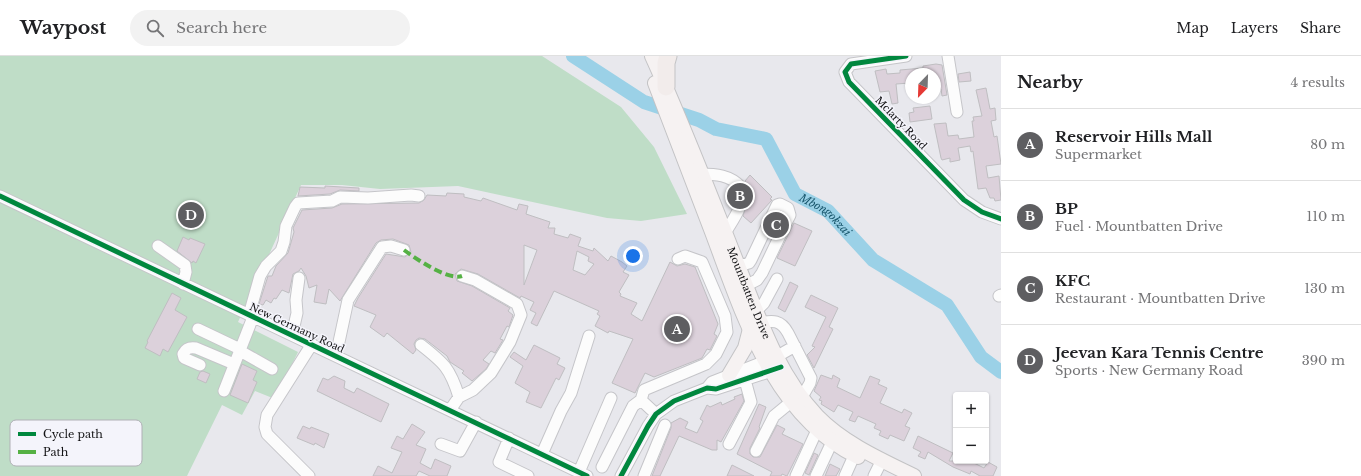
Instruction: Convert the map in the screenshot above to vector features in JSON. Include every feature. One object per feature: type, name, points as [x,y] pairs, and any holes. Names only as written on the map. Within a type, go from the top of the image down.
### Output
[{"type":"highway","points":[[663,87],[668,56]]},
{"type":"main road","name":"Mountbatten Drive","points":[[645,56],[663,87],[682,126],[738,266],[755,321],[773,365],[797,399],[816,430],[832,442],[856,451]]},
{"type":"main road","name":"Mountbatten Drive","points":[[652,56],[663,87],[666,111],[731,283],[755,321]]},
{"type":"main road","points":[[729,375],[745,348],[755,321]]},
{"type":"main road","name":"Mountbatten Drive","points":[[797,399],[856,451],[878,468],[896,476]]},
{"type":"main road","name":"Mountbatten Drive","points":[[878,468],[914,476]]},
{"type":"street","name":"Mclarty Road","points":[[906,56],[851,64],[845,72],[846,76],[849,82],[878,113],[964,200],[982,212],[1001,219]]},
{"type":"street","points":[[948,56],[957,112]]},
{"type":"street","points":[[700,174],[727,177],[741,187],[743,196],[742,204],[725,233]]},
{"type":"street","points":[[224,390],[240,350],[251,316],[260,276],[266,266],[280,251],[284,242],[286,226],[298,203],[332,200],[340,197],[368,198],[411,195],[419,196]]},
{"type":"street","name":"New Germany Road","points":[[0,196],[583,474]]},
{"type":"street","points":[[738,266],[750,262],[777,205],[780,204],[788,208],[790,215],[762,273],[757,280],[745,286]]},
{"type":"street","points":[[158,246],[185,265],[186,272],[183,284]]},
{"type":"street","points":[[336,356],[348,300],[382,247],[391,246],[404,250]]},
{"type":"street","points":[[656,414],[642,400],[642,393],[646,388],[709,362],[716,354],[727,332],[725,316],[702,262],[685,256],[678,259]]},
{"type":"street","points":[[450,410],[459,396],[473,390],[491,373],[510,342],[521,315],[517,304],[475,280],[462,276]]},
{"type":"street","points":[[292,335],[297,313],[296,300],[299,278]]},
{"type":"street","points":[[755,321],[777,279]]},
{"type":"street","points":[[755,321],[773,320],[781,323],[795,346],[811,378],[810,383],[797,399],[774,416],[756,451]]},
{"type":"street","points":[[198,329],[240,350],[272,369]]},
{"type":"street","points":[[542,454],[561,411],[571,393],[589,336]]},
{"type":"street","points":[[309,476],[267,434],[265,427],[267,415],[312,344]]},
{"type":"street","points":[[421,345],[441,360],[448,369],[459,396]]},
{"type":"street","points":[[621,476],[656,414],[674,401],[707,388],[716,389],[745,380],[773,365],[795,346]]},
{"type":"street","points":[[200,365],[184,358],[182,354],[185,350],[190,347],[196,348],[234,364]]},
{"type":"street","points":[[707,388],[712,382],[729,375],[773,365]]},
{"type":"street","points":[[729,444],[751,402],[745,380]]},
{"type":"street","points":[[583,474],[611,398]]},
{"type":"street","points":[[602,467],[633,406],[642,400]]},
{"type":"street","points":[[441,444],[460,451],[476,422]]},
{"type":"street","points":[[644,476],[665,425]]},
{"type":"street","points":[[796,476],[816,430]]},
{"type":"street","points":[[509,438],[499,462],[528,476]]},
{"type":"street","points":[[816,476],[832,442]]},
{"type":"street","points":[[845,476],[856,451]]},
{"type":"green space","points":[[0,56],[542,56],[621,107],[654,147],[687,214],[641,221],[607,218],[458,186],[380,189],[342,185],[301,185],[238,322],[298,352],[275,399],[255,391],[242,415],[222,405],[187,476],[0,476]]},
{"type":"building","points":[[936,64],[942,65],[947,95],[942,96],[941,68],[923,68],[923,66]]},
{"type":"building","points":[[886,69],[887,74],[900,73],[900,70],[905,70],[905,83],[896,84],[898,103],[892,104],[889,91],[880,92],[875,71]]},
{"type":"building","points":[[970,72],[971,81],[959,82],[958,74]]},
{"type":"building","points":[[986,88],[990,109],[995,108],[996,120],[991,121],[994,137],[997,136],[1001,164],[986,166],[988,178],[999,176],[1001,200],[995,201],[994,198],[990,198],[986,188],[978,189],[973,151],[971,152],[970,146],[958,148],[960,160],[950,162],[950,158],[942,160],[934,124],[946,123],[948,136],[958,135],[959,139],[974,137],[973,117],[982,116],[976,90]]},
{"type":"building","points":[[930,106],[932,119],[910,122],[909,113],[914,112],[913,108]]},
{"type":"building","points":[[750,175],[772,197],[770,199],[772,200],[751,223],[743,216],[749,194],[748,186],[745,181]]},
{"type":"building","points":[[325,186],[359,188],[359,191],[340,190],[330,194],[298,196],[300,187],[325,188]]},
{"type":"building","points":[[447,193],[464,194],[464,197],[481,201],[483,198],[517,210],[519,204],[528,206],[526,214],[550,222],[548,228],[555,228],[554,234],[568,238],[570,234],[581,238],[578,246],[593,251],[594,248],[608,261],[611,256],[622,262],[627,266],[623,272],[629,275],[619,292],[621,294],[620,296],[637,303],[631,314],[642,321],[670,262],[677,266],[685,264],[695,267],[718,324],[714,334],[717,336],[710,350],[707,349],[702,358],[654,377],[645,373],[635,393],[612,383],[633,339],[609,331],[608,333],[595,326],[600,316],[597,314],[599,311],[554,291],[537,326],[531,323],[536,313],[530,310],[534,302],[521,296],[520,298],[478,274],[461,269],[455,274],[457,281],[472,286],[510,308],[508,311],[513,315],[509,327],[507,326],[500,339],[503,340],[495,353],[491,351],[483,360],[489,364],[486,369],[472,381],[462,373],[464,371],[450,362],[447,356],[425,339],[419,338],[416,340],[414,344],[416,350],[413,354],[387,333],[384,337],[370,327],[376,315],[354,306],[386,254],[405,257],[411,252],[409,245],[393,239],[381,240],[376,243],[340,301],[329,289],[326,304],[314,302],[317,285],[309,288],[306,276],[301,268],[293,274],[289,293],[282,290],[276,299],[274,298],[271,303],[266,300],[263,305],[259,304],[268,276],[272,276],[276,266],[288,253],[294,232],[293,228],[302,210],[332,208],[342,204],[419,203],[424,200],[427,195],[446,196]],"holes":[[[524,245],[537,250],[524,285]],[[577,251],[589,257],[588,261],[594,264],[585,275],[573,270]]]},
{"type":"building","points":[[794,223],[812,231],[795,266],[777,258]]},
{"type":"building","points":[[183,237],[205,244],[196,263],[193,261],[192,263],[177,251]]},
{"type":"building","points":[[790,282],[798,286],[785,312],[778,308]]},
{"type":"building","points":[[172,293],[181,298],[175,310],[187,317],[168,352],[163,349],[160,356],[145,348],[148,342],[147,341]]},
{"type":"building","points":[[811,295],[838,308],[829,327],[833,329],[814,368],[807,355],[815,347],[812,346],[826,317],[805,307]]},
{"type":"building","points":[[534,345],[560,358],[557,364],[565,368],[559,380],[556,378],[541,408],[526,402],[530,392],[515,383],[523,366],[510,357],[514,352],[526,360]]},
{"type":"building","points":[[242,364],[257,371],[253,380],[257,382],[248,403],[230,395]]},
{"type":"building","points":[[203,371],[210,374],[206,383],[197,379],[200,372]]},
{"type":"building","points":[[821,375],[832,379],[833,375],[840,379],[837,387],[860,398],[870,376],[880,380],[878,384],[887,388],[880,403],[902,413],[904,409],[912,413],[905,426],[910,428],[904,441],[890,435],[888,439],[879,435],[881,431],[874,428],[876,424],[858,416],[855,422],[849,420],[853,412],[838,405],[834,412],[821,404],[822,401],[819,400],[821,397],[814,391]]},
{"type":"building","points":[[334,376],[345,381],[344,388],[354,393],[357,388],[389,404],[381,422],[317,391],[323,378],[328,380]]},
{"type":"building","points":[[742,394],[744,401],[721,442],[717,440],[717,450],[712,450],[679,436],[660,476],[652,476],[671,428],[671,423],[680,418],[688,422],[685,428],[697,433],[703,421],[700,419],[707,405],[710,407],[721,402],[722,405],[735,399],[734,397]]},
{"type":"building","points":[[759,404],[766,407],[759,427],[760,428],[750,448],[750,454],[753,457],[760,457],[777,425],[785,429],[782,434],[803,444],[787,476],[782,474],[781,476],[770,476],[772,472],[737,454]]},
{"type":"building","points":[[412,424],[425,432],[416,445],[426,449],[420,463],[431,469],[435,459],[451,466],[447,476],[430,476],[419,471],[416,476],[373,476],[378,466],[392,473],[402,452],[391,448],[397,436],[403,439]]},
{"type":"building","points":[[303,426],[310,429],[311,427],[329,434],[324,448],[315,443],[314,445],[297,438]]},
{"type":"building","points":[[918,436],[953,453],[949,461],[953,461],[953,464],[976,464],[984,468],[989,463],[997,467],[993,476],[980,476],[971,471],[970,474],[953,467],[928,452],[925,459],[918,456],[921,452],[913,448]]},
{"type":"building","points":[[814,453],[818,455],[809,475],[805,473]]},
{"type":"building","points":[[830,464],[840,469],[836,476],[825,476]]},
{"type":"building","points":[[732,465],[754,476],[727,476]]},
{"type":"waterway","name":"Mbongokzai","points":[[573,56],[644,102],[699,120],[716,129],[766,139],[795,194],[828,211],[873,260],[947,305],[981,357],[1001,372]]},
{"type":"marked path","points":[[404,250],[440,272],[456,277],[462,276]]},
{"type":"cycle path","points":[[906,56],[851,64],[845,72],[849,82],[964,200],[982,212],[1001,219]]},
{"type":"cycle path","points":[[0,196],[587,476]]},
{"type":"cycle path","points":[[621,476],[656,414],[674,401],[707,388],[716,389],[781,367]]},
{"type":"place","name":"BP","points":[[740,196]]},
{"type":"place","name":"Jeevan Kara Tennis Centre","points":[[191,215]]},
{"type":"place","name":"KFC","points":[[776,225]]},
{"type":"place","name":"Reservoir Hills Mall","points":[[677,329]]}]
